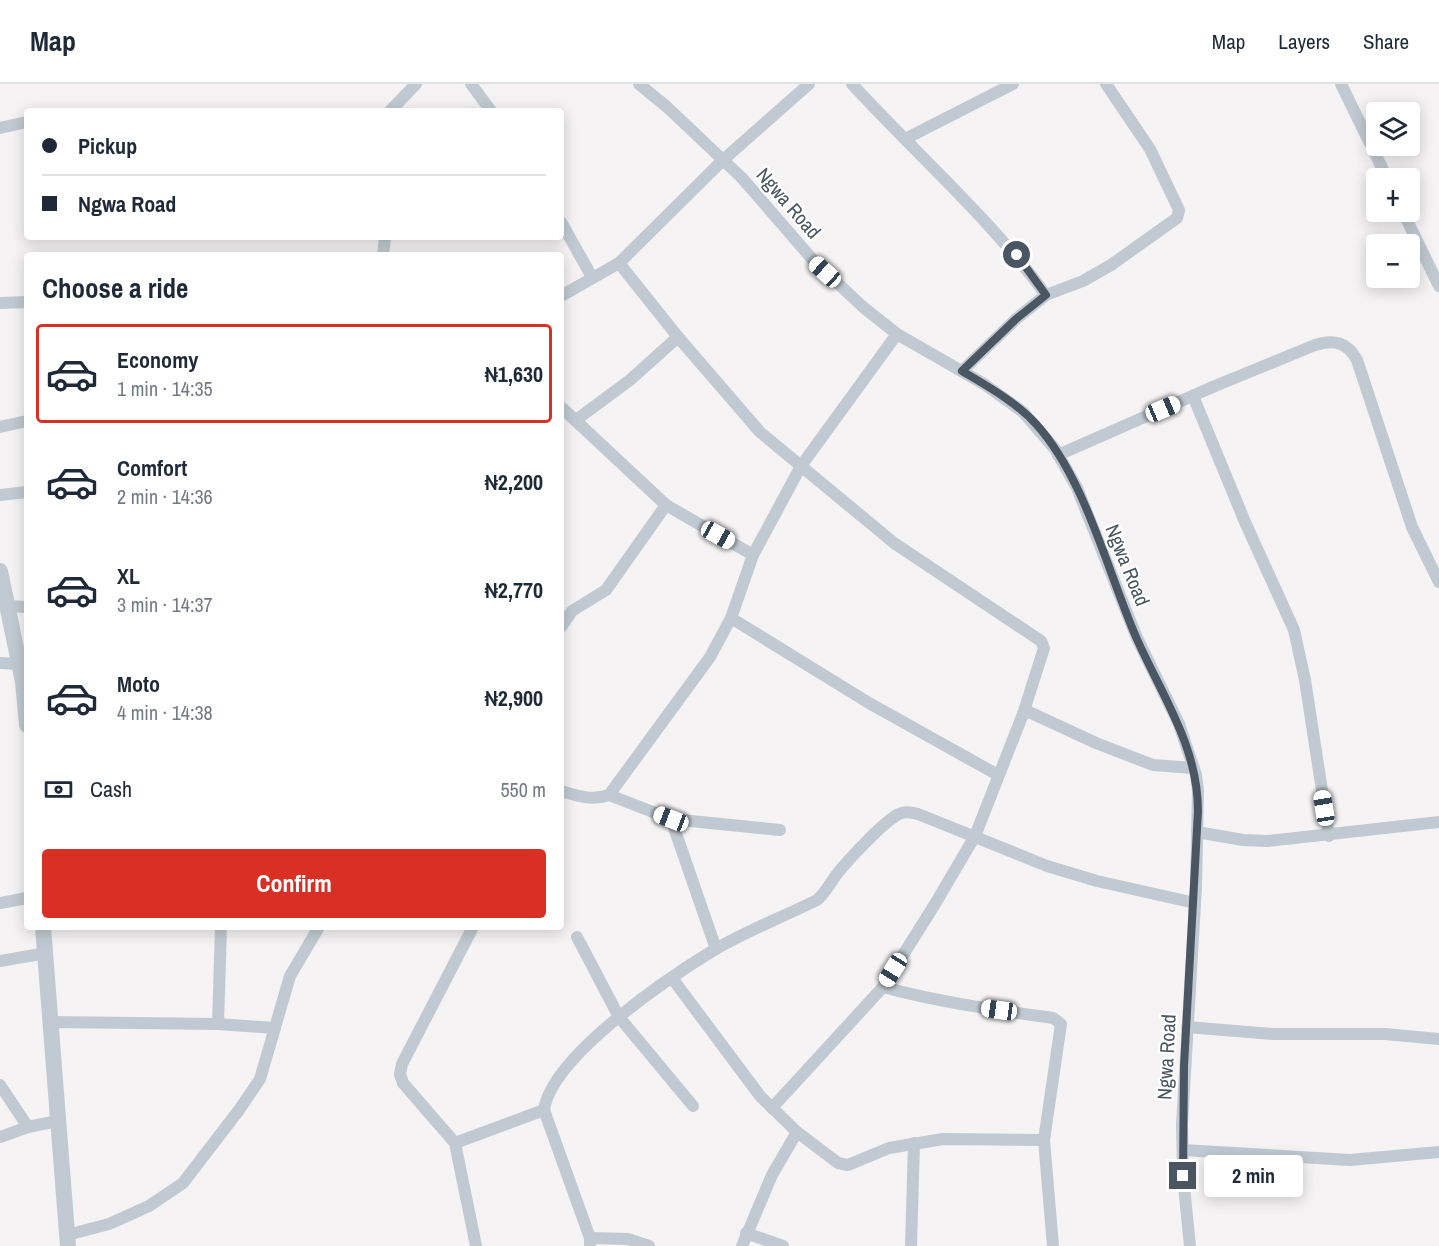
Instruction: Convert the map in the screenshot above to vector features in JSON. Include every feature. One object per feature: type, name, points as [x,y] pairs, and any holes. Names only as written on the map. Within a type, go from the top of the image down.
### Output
[{"type":"street","points":[[393,108],[416,84]]},
{"type":"street","points":[[471,84],[489,108]]},
{"type":"street","name":"Ngwa Road","points":[[639,84],[667,107],[742,178],[813,260],[863,307],[897,334],[962,371],[1023,412],[1036,424],[1058,455],[1077,488],[1137,638],[1179,724],[1198,791],[1195,903],[1186,1028],[1183,1150],[1190,1246]]},
{"type":"street","points":[[564,294],[620,263],[723,160],[809,84]]},
{"type":"street","points":[[852,84],[980,214],[1017,255],[1046,295]]},
{"type":"street","points":[[905,139],[1013,84]]},
{"type":"street","points":[[962,371],[1016,319],[1046,295],[1083,281],[1111,265],[1170,225],[1179,214],[1170,188],[1150,149],[1106,84]]},
{"type":"street","points":[[1341,84],[1382,168]]},
{"type":"street","points":[[0,128],[24,123]]},
{"type":"street","points":[[1408,222],[1439,286]]},
{"type":"street","points":[[564,227],[592,278]]},
{"type":"street","points":[[620,263],[678,337],[760,432],[894,543],[1041,641],[1044,648],[1023,714],[975,836],[883,987],[772,1108]]},
{"type":"street","points":[[0,303],[24,302]]},
{"type":"street","points":[[564,792],[585,798],[609,795],[710,657],[731,618],[753,555],[801,466],[897,334]]},
{"type":"street","points":[[576,420],[630,380],[678,337]]},
{"type":"street","points":[[1058,455],[1315,345],[1332,342],[1348,348],[1357,360],[1412,527],[1439,582]]},
{"type":"street","points":[[1193,396],[1245,522],[1294,630],[1305,680],[1329,836]]},
{"type":"street","points":[[564,410],[666,506],[753,555]]},
{"type":"street","points":[[0,427],[24,422]]},
{"type":"street","points":[[0,495],[24,492]]},
{"type":"street","points":[[564,623],[572,611],[606,590],[666,506]]},
{"type":"street","points":[[0,571],[18,664],[24,679]]},
{"type":"street","points":[[7,606],[24,607]]},
{"type":"street","points":[[731,618],[869,703],[998,775]]},
{"type":"street","points":[[0,663],[18,664]]},
{"type":"street","points":[[1023,714],[1029,712],[1096,743],[1153,765],[1193,768]]},
{"type":"street","points":[[609,795],[671,819],[780,830]]},
{"type":"street","points":[[649,1246],[628,1239],[590,1242],[544,1110],[545,1099],[562,1071],[620,1017],[716,949],[817,900],[856,853],[897,815],[911,812],[918,814],[1047,866],[1097,881],[1195,903]]},
{"type":"street","points":[[671,819],[716,949]]},
{"type":"street","points":[[1197,832],[1243,840],[1267,841],[1329,836],[1439,822]]},
{"type":"street","points":[[0,903],[24,899]]},
{"type":"street","points":[[43,930],[67,1240],[149,1206],[183,1183],[260,1079],[290,976],[317,930]]},
{"type":"street","points":[[218,1024],[221,930]]},
{"type":"street","points":[[471,930],[402,1064],[400,1074],[403,1083],[455,1143],[476,1246]]},
{"type":"street","points":[[577,937],[620,1017],[693,1106]]},
{"type":"street","points":[[0,961],[46,953]]},
{"type":"street","points":[[672,978],[760,1096],[797,1132],[837,1163],[848,1165],[889,1148],[943,1139],[1044,1140]]},
{"type":"street","points":[[883,987],[980,1008],[1053,1018],[1060,1024],[1044,1140],[1053,1246]]},
{"type":"street","points":[[51,1022],[218,1024],[275,1028]]},
{"type":"street","points":[[1186,1028],[1292,1035],[1384,1034],[1439,1039]]},
{"type":"street","points":[[0,1085],[28,1127]]},
{"type":"street","points":[[455,1143],[544,1110]]},
{"type":"street","points":[[0,1137],[28,1127],[57,1121]]},
{"type":"street","points":[[742,1246],[772,1175],[797,1132]]},
{"type":"street","points":[[910,1246],[914,1143]]},
{"type":"street","points":[[1183,1150],[1350,1160],[1439,1152]]},
{"type":"street","points":[[746,1233],[783,1246]]},
{"type":"route","points":[[1017,255],[1046,295],[1016,319],[962,371],[1011,402],[1036,424],[1067,469],[1077,488],[1137,638],[1179,724],[1196,775],[1198,791],[1196,887],[1184,1066],[1183,1176]]}]
